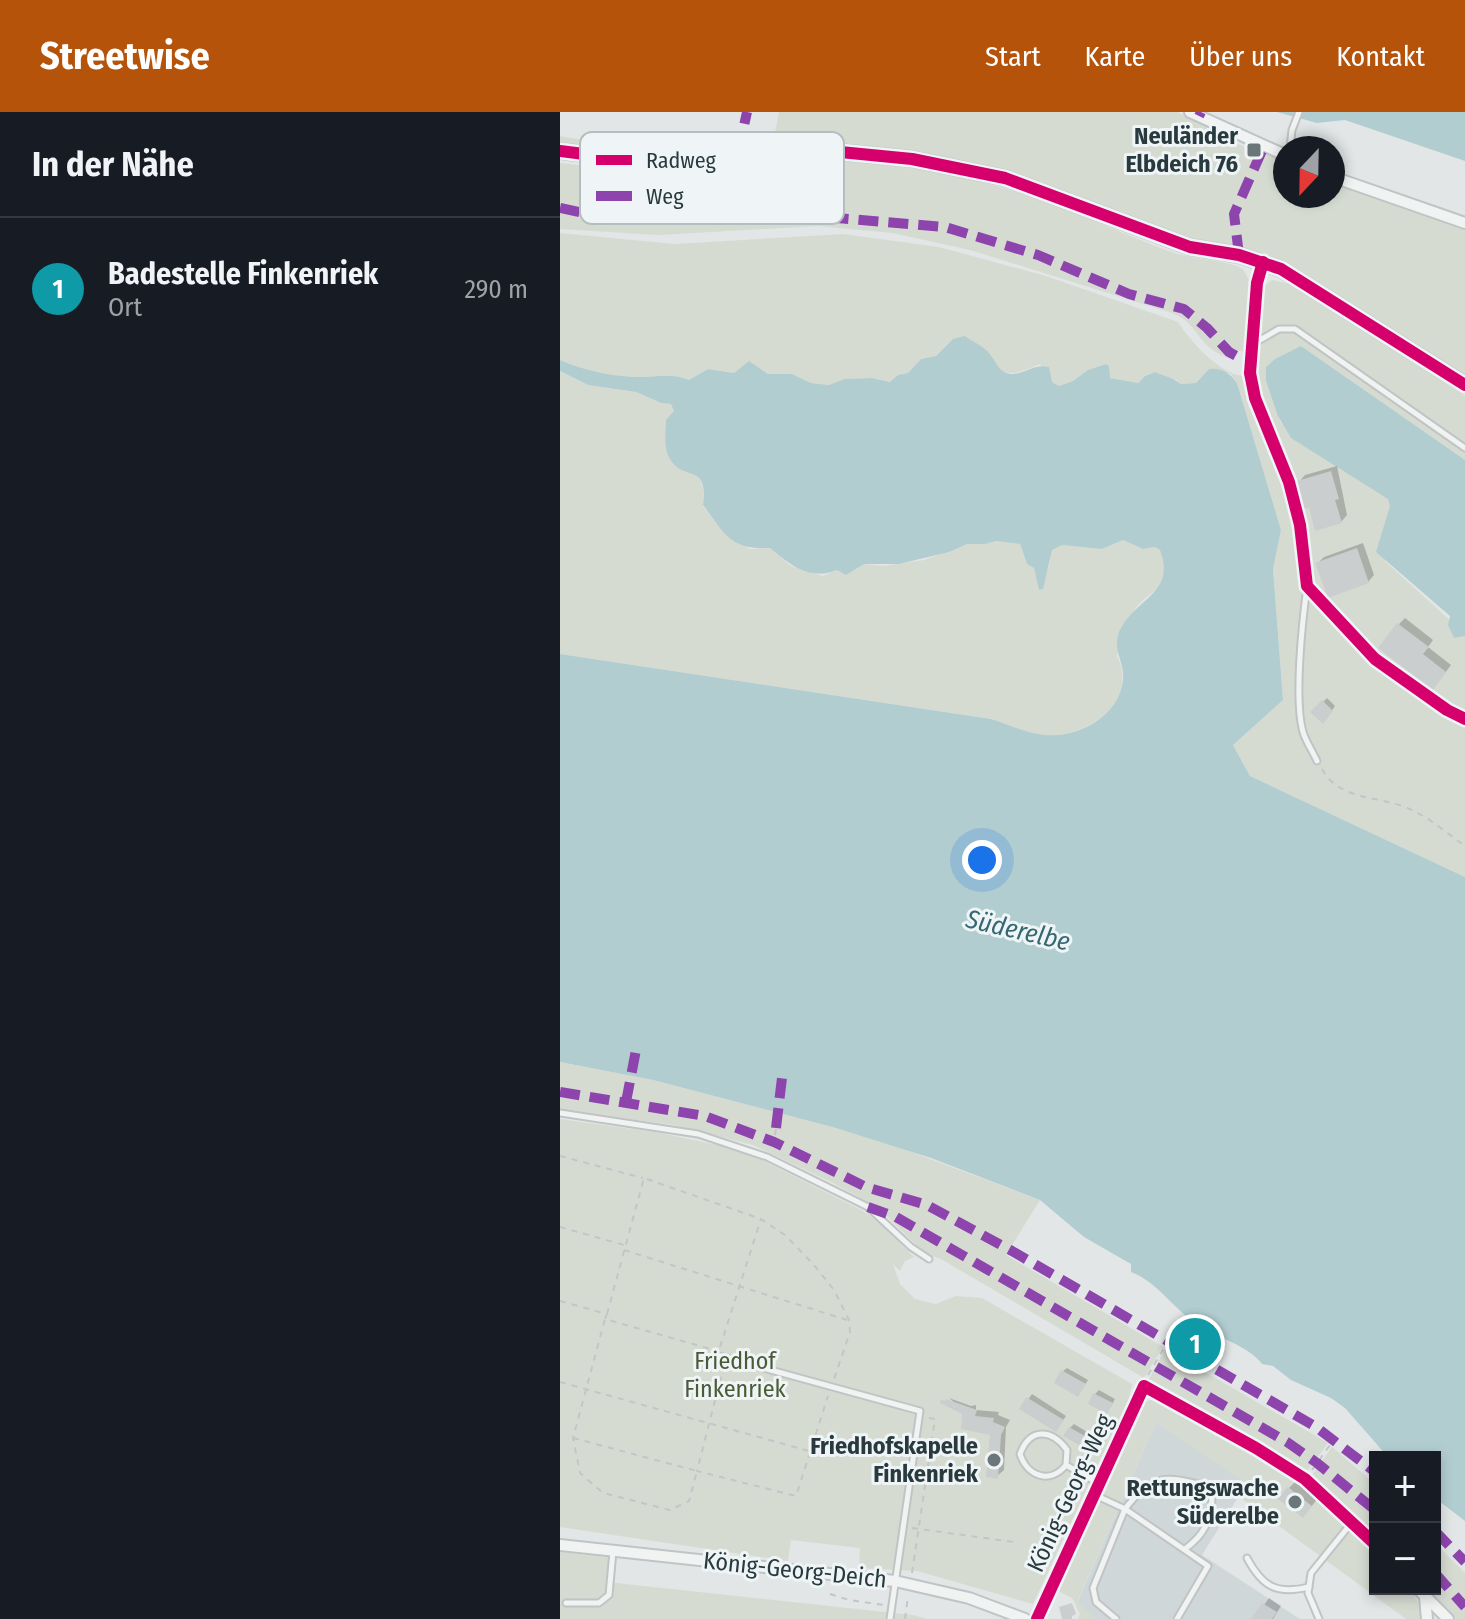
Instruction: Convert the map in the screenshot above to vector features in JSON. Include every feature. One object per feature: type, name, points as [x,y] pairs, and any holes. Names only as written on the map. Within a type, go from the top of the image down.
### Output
[{"type":"street","points":[[1190,112],[1273,150]]},
{"type":"street","points":[[560,151],[580,154]]},
{"type":"street","points":[[844,152],[912,159],[1005,178],[1190,247],[1263,262],[1310,285],[1465,385]]},
{"type":"street","points":[[1345,181],[1465,223]]},
{"type":"street","points":[[1263,262],[1257,283],[1250,373],[1255,398],[1289,482],[1300,525],[1307,586],[1375,659],[1447,710],[1465,719]]},
{"type":"street","points":[[1145,1383],[1305,1479],[1369,1538]]},
{"type":"street","name":"König-Georg-Weg","points":[[1037,1619],[1145,1383]]},
{"type":"street","name":"König-Georg-Deich","points":[[560,1545],[895,1581],[969,1598],[1025,1619]]},
{"type":"street","points":[[1422,1595],[1427,1619]]},
{"type":"street","points":[[1424,1595],[1448,1619]]},
{"type":"lane","points":[[1292,136],[1299,112]]},
{"type":"lane","points":[[1252,345],[1279,329],[1295,329],[1465,448]]},
{"type":"lane","points":[[1307,586],[1302,621],[1300,701],[1303,733],[1317,761]]},
{"type":"lane","points":[[560,1113],[698,1134],[767,1157],[868,1207],[911,1247],[929,1259]]},
{"type":"lane","points":[[720,1356],[920,1411],[890,1619]]},
{"type":"lane","points":[[1039,1433],[1056,1439],[1067,1450],[1066,1465],[1055,1475],[1041,1476],[1029,1471],[1020,1454],[1028,1438],[1039,1433]]},
{"type":"lane","points":[[1066,1465],[1099,1483]]},
{"type":"lane","points":[[1116,1619],[1096,1602],[1093,1588],[1125,1509],[1146,1484],[1174,1480],[1205,1486],[1212,1496],[1209,1522],[1184,1549]]},
{"type":"lane","points":[[1094,1494],[1125,1509],[1208,1566],[1177,1619]]},
{"type":"lane","points":[[1319,1619],[1308,1593],[1311,1573],[1353,1521]]},
{"type":"lane","points":[[566,1603],[599,1603],[609,1595],[613,1550]]},
{"type":"lane","points":[[1247,1558],[1258,1579],[1274,1588],[1292,1591],[1309,1587]]},
{"type":"path","points":[[1317,761],[1329,781],[1354,795],[1411,809],[1465,846]]},
{"type":"path","points":[[775,1135],[776,1128]]},
{"type":"path","points":[[560,1156],[644,1178],[761,1219],[785,1235],[834,1290],[849,1320],[850,1332],[796,1496],[573,1438]]},
{"type":"path","points":[[644,1178],[573,1438],[580,1473],[603,1493],[670,1510],[689,1501],[724,1365],[720,1356]]},
{"type":"path","points":[[605,1319],[719,1351],[761,1219]]},
{"type":"path","points":[[560,1227],[626,1245]]},
{"type":"path","points":[[624,1250],[849,1320]]},
{"type":"path","points":[[560,1301],[607,1314]]},
{"type":"path","points":[[1145,1383],[1164,1348]]},
{"type":"path","points":[[560,1382],[809,1451]]},
{"type":"path","points":[[911,1578],[935,1419],[919,1417]]},
{"type":"path","points":[[1308,1476],[1330,1445]]},
{"type":"path","points":[[903,1527],[1014,1542]]},
{"type":"path","points":[[905,1619],[909,1588]]},
{"type":"path","points":[[830,1594],[892,1606]]},
{"type":"shaded area","points":[[1156,1422],[1247,1483],[1202,1555],[1300,1619],[1096,1619],[1077,1603]]},
{"type":"green space","points":[[779,112],[1177,112],[1228,134],[1226,138],[1263,156],[1265,152],[1273,156],[1273,208],[1345,208],[1345,187],[1465,230],[1465,377],[1298,270],[1262,254],[1185,239],[1019,175],[902,151],[844,147],[844,132],[775,132]]},
{"type":"green space","points":[[560,136],[580,139],[580,148],[560,147]]},
{"type":"green space","points":[[844,161],[916,169],[979,181],[1021,193],[1175,253],[1243,269],[1252,285],[1245,351],[1229,350],[1226,357],[1216,352],[1188,323],[1172,313],[970,250],[892,233],[818,226],[658,235],[560,229],[560,163],[580,165],[580,224],[844,224]]},
{"type":"green space","points":[[560,233],[674,244],[843,234],[939,247],[1046,276],[1178,322],[1197,347],[1215,363],[1242,376],[1249,386],[1272,456],[1283,458],[1256,387],[1256,349],[1277,332],[1294,331],[1465,449],[1465,460],[1301,346],[1289,353],[1266,381],[1281,423],[1393,492],[1385,561],[1465,634],[1465,877],[1250,776],[1233,745],[1283,700],[1273,569],[1281,530],[1237,383],[1231,374],[1209,369],[1196,383],[1181,384],[1176,379],[1153,374],[1146,375],[1138,383],[1110,378],[1106,364],[1059,386],[1052,382],[1040,364],[1019,372],[1004,372],[998,370],[991,356],[981,347],[953,339],[936,356],[921,359],[908,373],[898,375],[891,382],[872,378],[844,379],[829,385],[811,383],[792,374],[768,374],[749,362],[734,373],[708,369],[689,380],[675,376],[633,377],[595,372],[560,360]]},
{"type":"green space","points":[[1272,280],[1293,285],[1465,396],[1465,443],[1300,328],[1282,325],[1258,336],[1263,287]]},
{"type":"green space","points":[[560,371],[588,385],[636,392],[675,407],[684,471],[699,478],[704,494],[703,506],[717,524],[750,549],[770,548],[791,566],[823,576],[837,570],[853,570],[864,564],[883,566],[924,560],[967,544],[996,541],[1020,544],[1027,564],[1034,568],[1039,589],[1049,567],[1051,550],[1062,545],[1102,549],[1123,540],[1143,549],[1156,547],[1161,550],[1165,574],[1158,588],[1138,605],[1127,624],[1117,656],[1122,672],[1121,688],[1115,702],[1092,724],[1061,735],[1045,735],[991,719],[560,654]]},
{"type":"green space","points":[[560,1062],[653,1080],[836,1128],[890,1144],[1040,1200],[1006,1255],[1163,1347],[1144,1378],[941,1259],[924,1253],[887,1216],[869,1203],[753,1145],[674,1125],[560,1110]]},
{"type":"green space","name":"Friedhof Finkenriek","points":[[560,1119],[661,1133],[756,1157],[877,1220],[914,1257],[905,1261],[900,1271],[893,1264],[900,1284],[915,1299],[936,1304],[956,1296],[982,1298],[1132,1384],[1129,1398],[1033,1604],[917,1571],[859,1568],[860,1548],[791,1540],[788,1561],[560,1527]]},
{"type":"green space","points":[[1165,1349],[1328,1443],[1305,1474],[1268,1449],[1148,1381]]},
{"type":"green space","points":[[1155,1398],[1252,1451],[1283,1472],[1369,1550],[1369,1592],[1238,1496],[1246,1483],[1156,1422],[1077,1602],[1096,1619],[1078,1619],[1080,1614],[1072,1598],[1057,1590],[1143,1403]]},
{"type":"green space","points":[[1332,1447],[1369,1479],[1369,1531],[1310,1478]]},
{"type":"green space","points":[[1441,1549],[1465,1573],[1465,1619],[1456,1619],[1433,1595],[1441,1595]]},
{"type":"green space","points":[[560,1552],[608,1557],[607,1582],[927,1619],[560,1619]]},
{"type":"green space","points":[[1373,1595],[1413,1595],[1418,1602],[1420,1619],[1406,1619]]},
{"type":"water","points":[[1277,112],[1465,112],[1465,161],[1345,120],[1317,123]]},
{"type":"water","name":"Süderelbe","points":[[965,336],[984,348],[999,368],[1007,373],[1049,367],[1052,382],[1059,386],[1106,364],[1110,378],[1138,383],[1155,372],[1181,384],[1196,383],[1209,369],[1222,370],[1234,379],[1281,530],[1273,569],[1283,700],[1233,745],[1250,776],[1465,877],[1465,1521],[1441,1503],[1441,1451],[1383,1451],[1345,1408],[1331,1398],[1291,1380],[1273,1366],[1262,1364],[1248,1352],[1194,1322],[1149,1282],[1131,1272],[1131,1264],[1084,1237],[1040,1200],[931,1158],[836,1128],[653,1080],[560,1062],[560,654],[991,719],[1032,733],[1058,735],[1071,733],[1095,722],[1114,704],[1123,680],[1117,645],[1119,632],[1134,611],[1152,595],[1163,577],[1164,565],[1160,550],[1155,547],[1143,549],[1123,540],[1102,549],[1062,545],[1052,550],[1043,589],[1039,590],[1034,568],[1027,564],[1020,544],[996,541],[967,544],[949,552],[899,564],[864,564],[846,575],[837,570],[818,574],[801,570],[770,548],[737,543],[723,532],[703,505],[704,492],[699,478],[675,466],[668,455],[666,420],[674,411],[671,404],[636,392],[588,385],[560,371],[560,360],[595,372],[633,377],[668,376],[689,380],[708,369],[734,373],[749,361],[768,374],[792,374],[811,383],[829,385],[844,379],[872,378],[890,382],[898,375],[908,373],[921,359],[936,356],[953,339]]},
{"type":"water","points":[[1301,346],[1465,460],[1465,636],[1454,638],[1448,625],[1450,616],[1376,552],[1390,506],[1388,499],[1291,438],[1278,416],[1266,381],[1266,367]]},
{"type":"building","points":[[1331,471],[1342,523],[1315,531],[1309,508],[1304,509],[1297,481]]},
{"type":"building","points":[[1357,548],[1369,583],[1328,598],[1315,563]]},
{"type":"building","points":[[1397,623],[1429,647],[1423,654],[1446,672],[1433,690],[1378,648]]},
{"type":"building","points":[[1322,700],[1333,711],[1323,724],[1310,712]]},
{"type":"building","points":[[1061,1370],[1086,1384],[1078,1397],[1054,1383]]},
{"type":"building","points":[[1093,1393],[1113,1403],[1107,1414],[1088,1404]]},
{"type":"building","points":[[1026,1397],[1064,1420],[1056,1432],[1019,1409]]},
{"type":"building","name":"Friedhofskapelle Finkenriek","points":[[941,1399],[977,1410],[975,1416],[994,1418],[993,1422],[1005,1427],[1001,1435],[998,1479],[986,1477],[990,1435],[961,1429],[962,1414],[940,1403]]},
{"type":"building","points":[[1069,1427],[1090,1439],[1086,1449],[1063,1436]]},
{"type":"building","name":"Rettungswache Süderelbe","points":[[1287,1487],[1312,1506],[1303,1518],[1278,1499]]},
{"type":"building","points":[[1072,1603],[1076,1614],[1072,1619],[1062,1619],[1059,1607]]},
{"type":"building","points":[[1262,1603],[1277,1612],[1272,1619],[1251,1619]]},
{"type":"marked path","points":[[743,132],[747,112]]},
{"type":"marked path","points":[[1199,116],[1201,112]]},
{"type":"marked path","points":[[1239,255],[1234,214],[1264,146]]},
{"type":"marked path","points":[[560,208],[580,212]]},
{"type":"marked path","points":[[844,219],[945,227],[1038,255],[1129,294],[1184,309],[1229,352],[1251,364]]},
{"type":"marked path","points":[[626,1102],[636,1050]]},
{"type":"marked path","points":[[776,1128],[782,1078]]},
{"type":"marked path","points":[[560,1092],[705,1116],[774,1142],[866,1187],[927,1205],[1316,1427],[1369,1467]]},
{"type":"marked path","points":[[868,1207],[896,1217],[1287,1442],[1369,1505]]},
{"type":"marked path","points":[[1441,1537],[1465,1562]]},
{"type":"marked path","points":[[1441,1580],[1465,1607]]},
{"type":"cycle path","points":[[560,151],[580,154]]},
{"type":"cycle path","points":[[844,152],[912,159],[1005,178],[1190,247],[1239,255],[1281,269],[1465,385]]},
{"type":"cycle path","points":[[1263,262],[1257,283],[1250,373],[1255,398],[1289,482],[1300,525],[1307,586],[1375,659],[1447,710],[1465,719]]},
{"type":"cycle path","points":[[1037,1619],[1144,1386],[1305,1479],[1369,1538]]},
{"type":"place","name":"Neuländer Elbdeich 76","points":[[1254,150]]},
{"type":"place","name":"Badestelle Finkenriek","points":[[1195,1344]]},
{"type":"place","name":"Friedhofskapelle Finkenriek","points":[[994,1460]]},
{"type":"place","name":"Rettungswache Süderelbe","points":[[1295,1502]]}]
